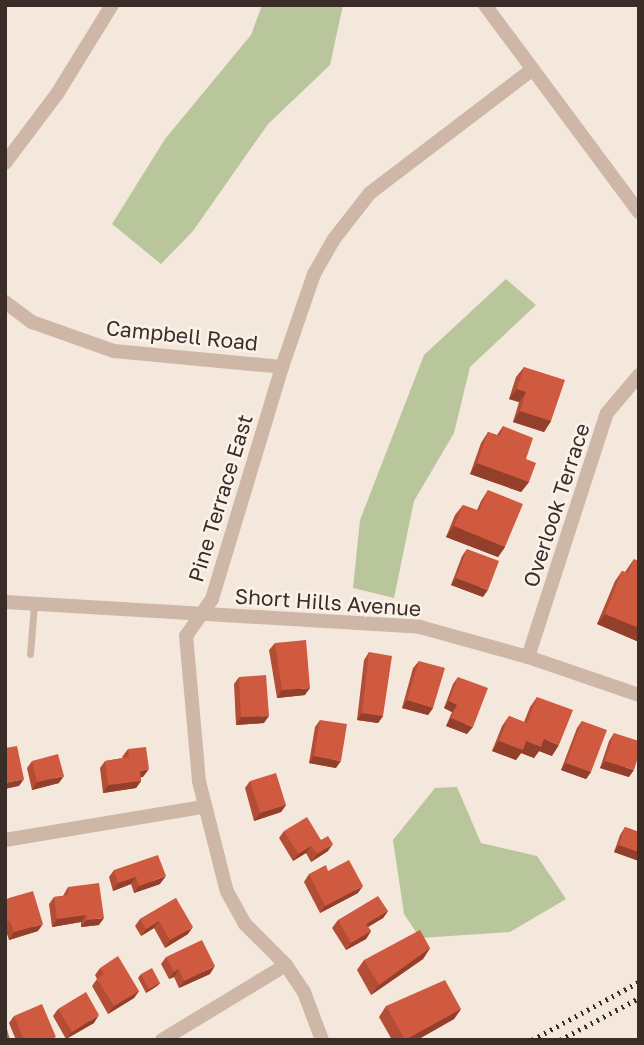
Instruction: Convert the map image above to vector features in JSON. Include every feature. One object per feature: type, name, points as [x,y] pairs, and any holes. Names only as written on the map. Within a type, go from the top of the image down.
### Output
[{"type":"street","points":[[5,163],[57,94],[112,5]]},
{"type":"street","points":[[485,5],[530,71],[639,212]]},
{"type":"street","name":"Pine Terrace East","points":[[322,1040],[304,992],[286,965],[245,924],[227,892],[203,807],[186,636],[212,599],[282,367],[314,274],[370,193],[530,71]]},
{"type":"street","name":"Campbell Road","points":[[5,302],[32,322],[114,351],[282,367]]},
{"type":"street","name":"Overlook Terrace","points":[[528,657],[607,414],[639,375]]},
{"type":"street","name":"Short Hills Avenue","points":[[5,602],[420,627],[528,657],[639,695]]},
{"type":"street","points":[[5,840],[203,807]]},
{"type":"street","points":[[162,1040],[286,965]]},
{"type":"lane","points":[[30,654],[34,604]]},
{"type":"green space","points":[[262,5],[343,5],[330,65],[268,124],[193,231],[161,264],[112,224],[165,139],[251,35]]},
{"type":"green space","points":[[506,279],[536,305],[470,367],[454,433],[414,501],[394,598],[353,588],[360,520],[424,355]]},
{"type":"green space","points":[[457,787],[481,843],[537,856],[566,899],[510,932],[420,938],[404,914],[393,840],[435,788]]},
{"type":"building","points":[[524,367],[565,380],[551,421],[520,411],[526,392],[517,389]]},
{"type":"building","points":[[503,426],[533,438],[526,459],[536,463],[529,482],[477,463],[488,432],[500,436]]},
{"type":"building","points":[[488,490],[523,504],[505,547],[454,526],[463,505],[479,511]]},
{"type":"building","points":[[467,549],[499,561],[488,590],[456,578]]},
{"type":"building","points":[[634,559],[639,561],[639,628],[605,614],[622,571],[628,573]]},
{"type":"building","points":[[306,640],[310,688],[282,690],[275,643]]},
{"type":"building","points":[[369,652],[392,656],[383,716],[362,713]]},
{"type":"building","points":[[419,661],[445,668],[433,708],[407,700]]},
{"type":"building","points":[[266,675],[269,716],[241,717],[239,677]]},
{"type":"building","points":[[458,677],[488,688],[473,727],[451,718],[457,705],[449,701]]},
{"type":"building","points":[[537,697],[573,710],[559,745],[544,739],[541,747],[526,741],[523,750],[499,741],[509,716],[527,723]]},
{"type":"building","points":[[320,720],[347,724],[341,761],[314,756]]},
{"type":"building","points":[[582,721],[607,730],[591,772],[566,763]]},
{"type":"building","points":[[614,733],[639,741],[639,754],[634,770],[605,761]]},
{"type":"building","points":[[17,746],[24,779],[5,783],[5,748]]},
{"type":"building","points":[[146,747],[149,769],[140,771],[141,781],[108,785],[105,761],[129,757],[128,749]]},
{"type":"building","points":[[58,754],[64,776],[37,782],[32,761]]},
{"type":"building","points":[[276,773],[286,805],[260,813],[250,781]]},
{"type":"building","points":[[307,817],[321,840],[328,836],[333,844],[317,854],[311,846],[298,854],[284,831]]},
{"type":"building","points":[[625,827],[639,832],[639,852],[619,845]]},
{"type":"building","points":[[158,855],[166,876],[139,886],[136,877],[118,883],[114,870]]},
{"type":"building","points":[[349,860],[363,886],[325,906],[309,874],[326,865],[328,871]]},
{"type":"building","points":[[99,883],[104,918],[87,920],[86,915],[57,919],[54,897],[68,895],[68,887]]},
{"type":"building","points":[[33,891],[43,924],[14,932],[10,921],[5,922],[5,900]]},
{"type":"building","points":[[378,896],[388,911],[366,924],[371,931],[351,943],[338,920]]},
{"type":"building","points":[[176,898],[193,927],[170,940],[159,921],[146,929],[140,919]]},
{"type":"building","points":[[420,930],[430,948],[379,985],[364,960]]},
{"type":"building","points":[[202,940],[215,966],[184,981],[179,969],[174,972],[166,957]]},
{"type":"building","points":[[118,956],[139,991],[114,1006],[97,979],[104,974],[100,968]]},
{"type":"building","points":[[152,968],[160,983],[149,989],[141,974]]},
{"type":"building","points":[[445,980],[461,1009],[405,1040],[386,1006]]},
{"type":"building","points":[[86,992],[99,1015],[72,1032],[58,1009]]},
{"type":"building","points":[[42,1004],[56,1037],[49,1040],[24,1040],[14,1016]]},
{"type":"building","points":[[7,1029],[10,1040],[5,1040]]},
{"type":"railway","points":[[532,1040],[639,982]]},
{"type":"railway","points":[[560,1040],[639,998]]}]
